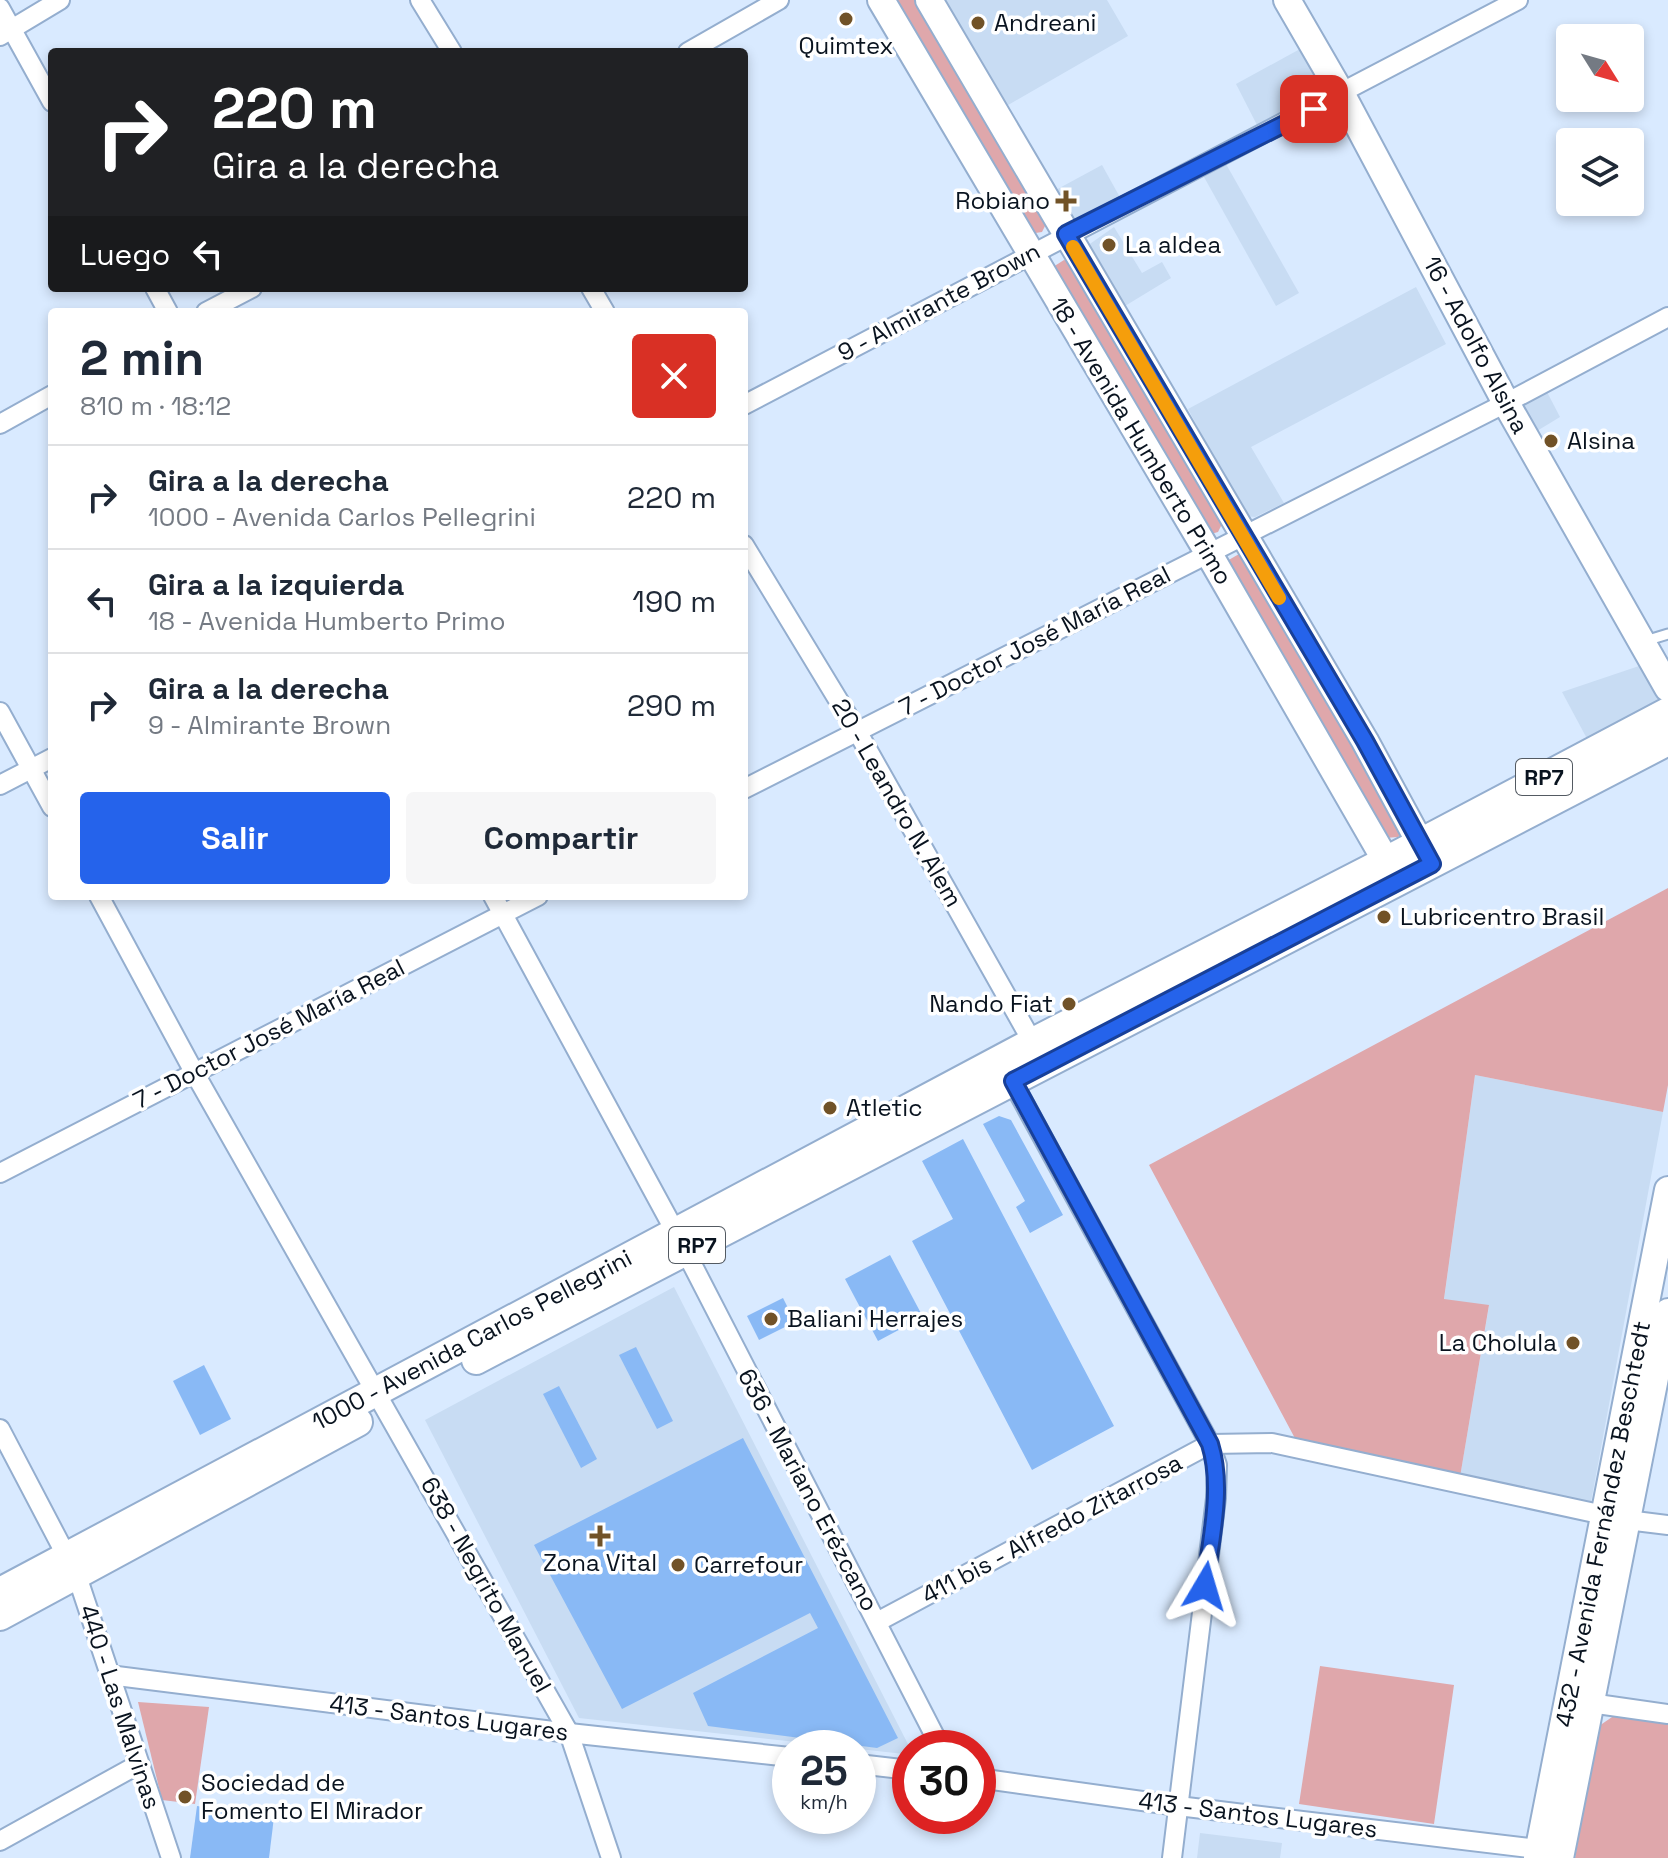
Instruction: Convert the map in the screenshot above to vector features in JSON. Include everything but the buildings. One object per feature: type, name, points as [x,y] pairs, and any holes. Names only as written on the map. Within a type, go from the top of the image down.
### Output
[{"type":"main road","name":"18 - Avenida Humberto Primo","points":[[881,0],[1209,554],[1392,872]]},
{"type":"main road","name":"18 - Avenida Humberto Primo","points":[[929,0],[1365,741],[1426,853]]},
{"type":"main road","name":"16 - Adolfo Alsina","points":[[1287,0],[1342,95],[1506,403],[1668,688]]},
{"type":"main road","name":"1000 - Avenida Carlos Pellegrini","points":[[0,1616],[72,1566],[381,1398],[1007,1072],[1039,1052],[1392,872],[1668,712]]},
{"type":"main road","name":"1000 - Avenida Carlos Pellegrini","points":[[1426,853],[1668,741]]},
{"type":"main road","name":"432 - Avenida Fernández Beschtedt","points":[[1545,1855],[1590,1703],[1668,1190]]},
{"type":"main road","name":"432 - Avenida Fernández Beschtedt","points":[[1545,1855],[1616,1518],[1668,1312]]},
{"type":"main road","name":"1000 - Avenida Carlos Pellegrini","points":[[0,1592],[72,1566]]},
{"type":"street","points":[[6,32],[60,0]]},
{"type":"street","points":[[420,0],[450,48]]},
{"type":"street","points":[[695,48],[779,0]]},
{"type":"street","name":"9 - Almirante Brown","points":[[748,403],[1066,234],[1342,95],[1518,0]]},
{"type":"street","points":[[0,8],[6,32],[48,96]]},
{"type":"street","points":[[214,308],[244,292]]},
{"type":"street","name":"7 - Doctor José María Real","points":[[748,787],[1506,403],[1668,317]]},
{"type":"street","points":[[0,424],[48,397]]},
{"type":"street","name":"20 - Leandro N. Alem","points":[[748,552],[857,731],[1039,1052]]},
{"type":"street","points":[[0,712],[48,800]]},
{"type":"street","points":[[0,785],[48,760]]},
{"type":"street","name":"638 - Negrito Manuel","points":[[101,900],[194,1072],[569,1733],[611,1858]]},
{"type":"street","name":"636 - Mariano Erézcano","points":[[495,900],[680,1242],[932,1730]]},
{"type":"street","name":"7 - Doctor José María Real","points":[[0,1173],[530,900]]},
{"type":"street","points":[[1007,1072],[1210,1444],[1217,1465],[1216,1498],[1172,1858]]},
{"type":"street","name":"440 - Las Malvinas","points":[[0,1429],[72,1566],[171,1858]]},
{"type":"street","name":"411 bis - Alfredo Zitarrosa","points":[[877,1622],[1210,1444],[1272,1443],[1616,1518],[1668,1525]]},
{"type":"street","name":"413 - Santos Lugares","points":[[109,1675],[569,1733],[772,1755]]},
{"type":"street","points":[[1590,1703],[1668,1714]]},
{"type":"street","points":[[0,1841],[139,1764]]},
{"type":"street","name":"413 - Santos Lugares","points":[[996,1781],[1545,1855]]},
{"type":"lane","points":[[1641,642],[1668,634]]},
{"type":"shaded area","points":[[889,0],[918,0],[1048,220],[1042,232],[1029,234]]},
{"type":"shaded area","points":[[939,0],[1107,0],[1128,36],[1003,108]]},
{"type":"shaded area","points":[[1300,49],[1317,82],[1315,91],[1305,101],[1257,125],[1236,84]]},
{"type":"shaded area","points":[[1226,164],[1299,293],[1276,306],[1204,177]]},
{"type":"shaded area","points":[[1102,165],[1122,201],[1073,222],[1052,192]]},
{"type":"shaded area","points":[[1114,227],[1142,273],[1162,262],[1171,278],[1120,309],[1087,246]]},
{"type":"shaded area","points":[[1064,260],[1071,262],[1224,520],[1218,532],[1211,534],[1053,267]]},
{"type":"shaded area","points":[[1416,287],[1446,344],[1251,447],[1284,503],[1255,517],[1245,516],[1188,409]]},
{"type":"shaded area","points":[[1546,390],[1560,417],[1532,434],[1522,406]]},
{"type":"shaded area","points":[[1239,554],[1245,556],[1403,831],[1398,837],[1385,838],[1227,561]]},
{"type":"shaded area","points":[[1642,665],[1660,701],[1592,748],[1562,692]]},
{"type":"shaded area","points":[[1668,888],[1668,1085],[1663,1112],[1475,1075],[1444,1299],[1489,1305],[1460,1477],[1298,1444],[1149,1165]]},
{"type":"shaded area","points":[[1475,1075],[1663,1112],[1591,1502],[1460,1477],[1489,1306],[1444,1300]]},
{"type":"shaded area","points":[[674,1287],[901,1730],[892,1730],[892,1753],[876,1751],[876,1730],[772,1730],[772,1739],[579,1718],[425,1420]]},
{"type":"shaded area","points":[[1320,1666],[1454,1685],[1434,1824],[1299,1804]]},
{"type":"shaded area","points":[[138,1702],[209,1707],[195,1804],[162,1800]]},
{"type":"shaded area","points":[[1615,1715],[1668,1723],[1668,1858],[1575,1858],[1599,1726]]},
{"type":"shaded area","points":[[1200,1833],[1282,1843],[1280,1858],[1197,1858]]},
{"type":"slow traffic","points":[[1073,247],[1279,598]]},
{"type":"place","name":"Quimtex","points":[[846,19]]},
{"type":"place","name":"Andreani","points":[[978,23]]},
{"type":"place","name":"Robiano","points":[[1066,201]]},
{"type":"place","name":"La aldea","points":[[1109,245]]},
{"type":"place","name":"Alsina","points":[[1551,441]]},
{"type":"place","name":"Lubricentro Brasil","points":[[1384,917]]},
{"type":"place","name":"Nando Fiat","points":[[1069,1004]]},
{"type":"place","name":"Atletic","points":[[830,1108]]},
{"type":"place","name":"Baliani Herrajes","points":[[771,1319]]},
{"type":"place","name":"La Cholula","points":[[1573,1343]]},
{"type":"place","name":"Zona Vital","points":[[600,1536]]},
{"type":"place","name":"Carrefour","points":[[678,1565]]},
{"type":"place","name":"Sociedad de Fomento El Mirador","points":[[185,1797]]},
{"type":"route","points":[[1205,1586],[1216,1498],[1217,1465],[1210,1444],[1013,1081],[1432,864],[1365,741],[1066,234],[1314,109]]}]
